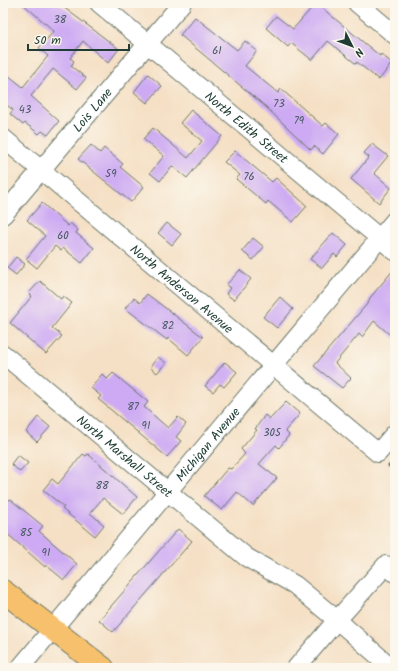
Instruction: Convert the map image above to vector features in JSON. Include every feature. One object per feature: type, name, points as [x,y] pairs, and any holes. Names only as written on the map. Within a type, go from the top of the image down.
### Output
[{"type":"main road","points":[[3,591],[103,668]]},
{"type":"street","name":"North Edith Street","points":[[99,3],[395,251]]},
{"type":"street","name":"Lois Lane","points":[[3,215],[182,3]]},
{"type":"street","points":[[357,3],[395,35]]},
{"type":"street","name":"North Anderson Avenue","points":[[3,138],[378,453],[395,433]]},
{"type":"street","name":"Michigan Avenue","points":[[20,668],[395,220]]},
{"type":"street","name":"North Marshall Street","points":[[3,354],[246,557],[295,585],[392,668]]},
{"type":"street","points":[[296,668],[386,564],[395,573]]},
{"type":"path","points":[[392,468],[395,465]]},
{"type":"building","points":[[22,3],[58,3],[119,49],[108,63],[83,41],[70,58],[74,61],[71,66],[86,78],[77,89],[53,69],[31,96],[59,121],[48,135],[42,131],[39,134],[25,123],[23,125],[10,114],[13,110],[3,102],[3,71],[23,87],[48,56],[39,48],[54,31]]},
{"type":"building","points":[[316,3],[380,56],[381,54],[392,63],[379,80],[357,62],[356,64],[328,41],[312,60],[291,43],[288,47],[266,28],[276,16],[293,29]]},
{"type":"building","points":[[195,17],[237,50],[245,41],[257,51],[245,66],[278,93],[281,89],[323,126],[326,123],[339,134],[323,154],[314,146],[311,150],[266,107],[180,35]]},
{"type":"building","points":[[148,74],[162,86],[147,103],[134,92]]},
{"type":"building","points":[[191,110],[222,136],[187,178],[172,166],[160,181],[150,173],[164,156],[143,139],[153,128],[188,158],[202,141],[180,123]]},
{"type":"building","points":[[372,144],[388,156],[374,173],[391,188],[379,203],[351,179],[369,157],[364,153]]},
{"type":"building","points":[[91,145],[100,153],[104,148],[123,164],[120,167],[144,187],[131,202],[78,159]]},
{"type":"building","points":[[235,151],[272,182],[276,178],[307,206],[293,222],[268,201],[266,204],[236,179],[240,175],[224,162]]},
{"type":"building","points":[[42,203],[68,226],[70,223],[78,230],[76,233],[94,248],[82,263],[63,248],[61,251],[55,246],[37,268],[26,259],[45,236],[27,220]]},
{"type":"building","points":[[167,223],[181,234],[172,245],[158,233]]},
{"type":"building","points":[[333,233],[347,245],[337,257],[334,254],[322,268],[310,259]]},
{"type":"building","points":[[253,238],[264,247],[253,260],[242,251]]},
{"type":"building","points":[[16,257],[25,264],[16,275],[7,268]]},
{"type":"building","points":[[395,268],[395,339],[374,321],[362,337],[359,334],[335,363],[351,378],[342,388],[314,366],[367,304],[370,300],[369,299]]},
{"type":"building","points":[[240,270],[251,279],[234,300],[226,294],[230,288],[226,285]]},
{"type":"building","points":[[40,281],[61,299],[63,296],[72,303],[52,328],[62,336],[46,354],[10,323],[32,296],[29,293]]},
{"type":"building","points":[[147,294],[203,337],[188,355],[168,338],[167,340],[125,308],[134,298],[140,303]]},
{"type":"building","points":[[280,297],[293,309],[277,328],[263,317]]},
{"type":"building","points":[[158,357],[166,363],[157,373],[150,367]]},
{"type":"building","points":[[225,362],[237,372],[224,387],[220,384],[213,392],[205,386]]},
{"type":"building","points":[[113,373],[148,402],[144,407],[168,428],[178,417],[186,424],[176,437],[181,441],[167,457],[98,399],[101,396],[91,388],[102,374],[107,379]]},
{"type":"building","points":[[286,402],[300,414],[285,431],[289,435],[279,448],[276,445],[259,464],[277,478],[253,506],[237,492],[222,510],[204,496],[228,468],[231,469],[245,454],[241,449],[257,430],[255,429],[265,415],[270,419]]},
{"type":"building","points":[[38,417],[50,427],[37,442],[26,432]]},
{"type":"building","points":[[83,454],[86,456],[88,454],[137,497],[123,514],[103,498],[90,513],[104,525],[95,536],[62,509],[64,507],[43,490],[52,479],[58,484]]},
{"type":"building","points":[[18,455],[28,463],[20,472],[11,464]]},
{"type":"building","points":[[10,499],[43,526],[39,531],[77,564],[64,580],[46,565],[45,567],[3,530],[3,507]]},
{"type":"building","points":[[178,529],[192,541],[113,632],[99,620]]}]
